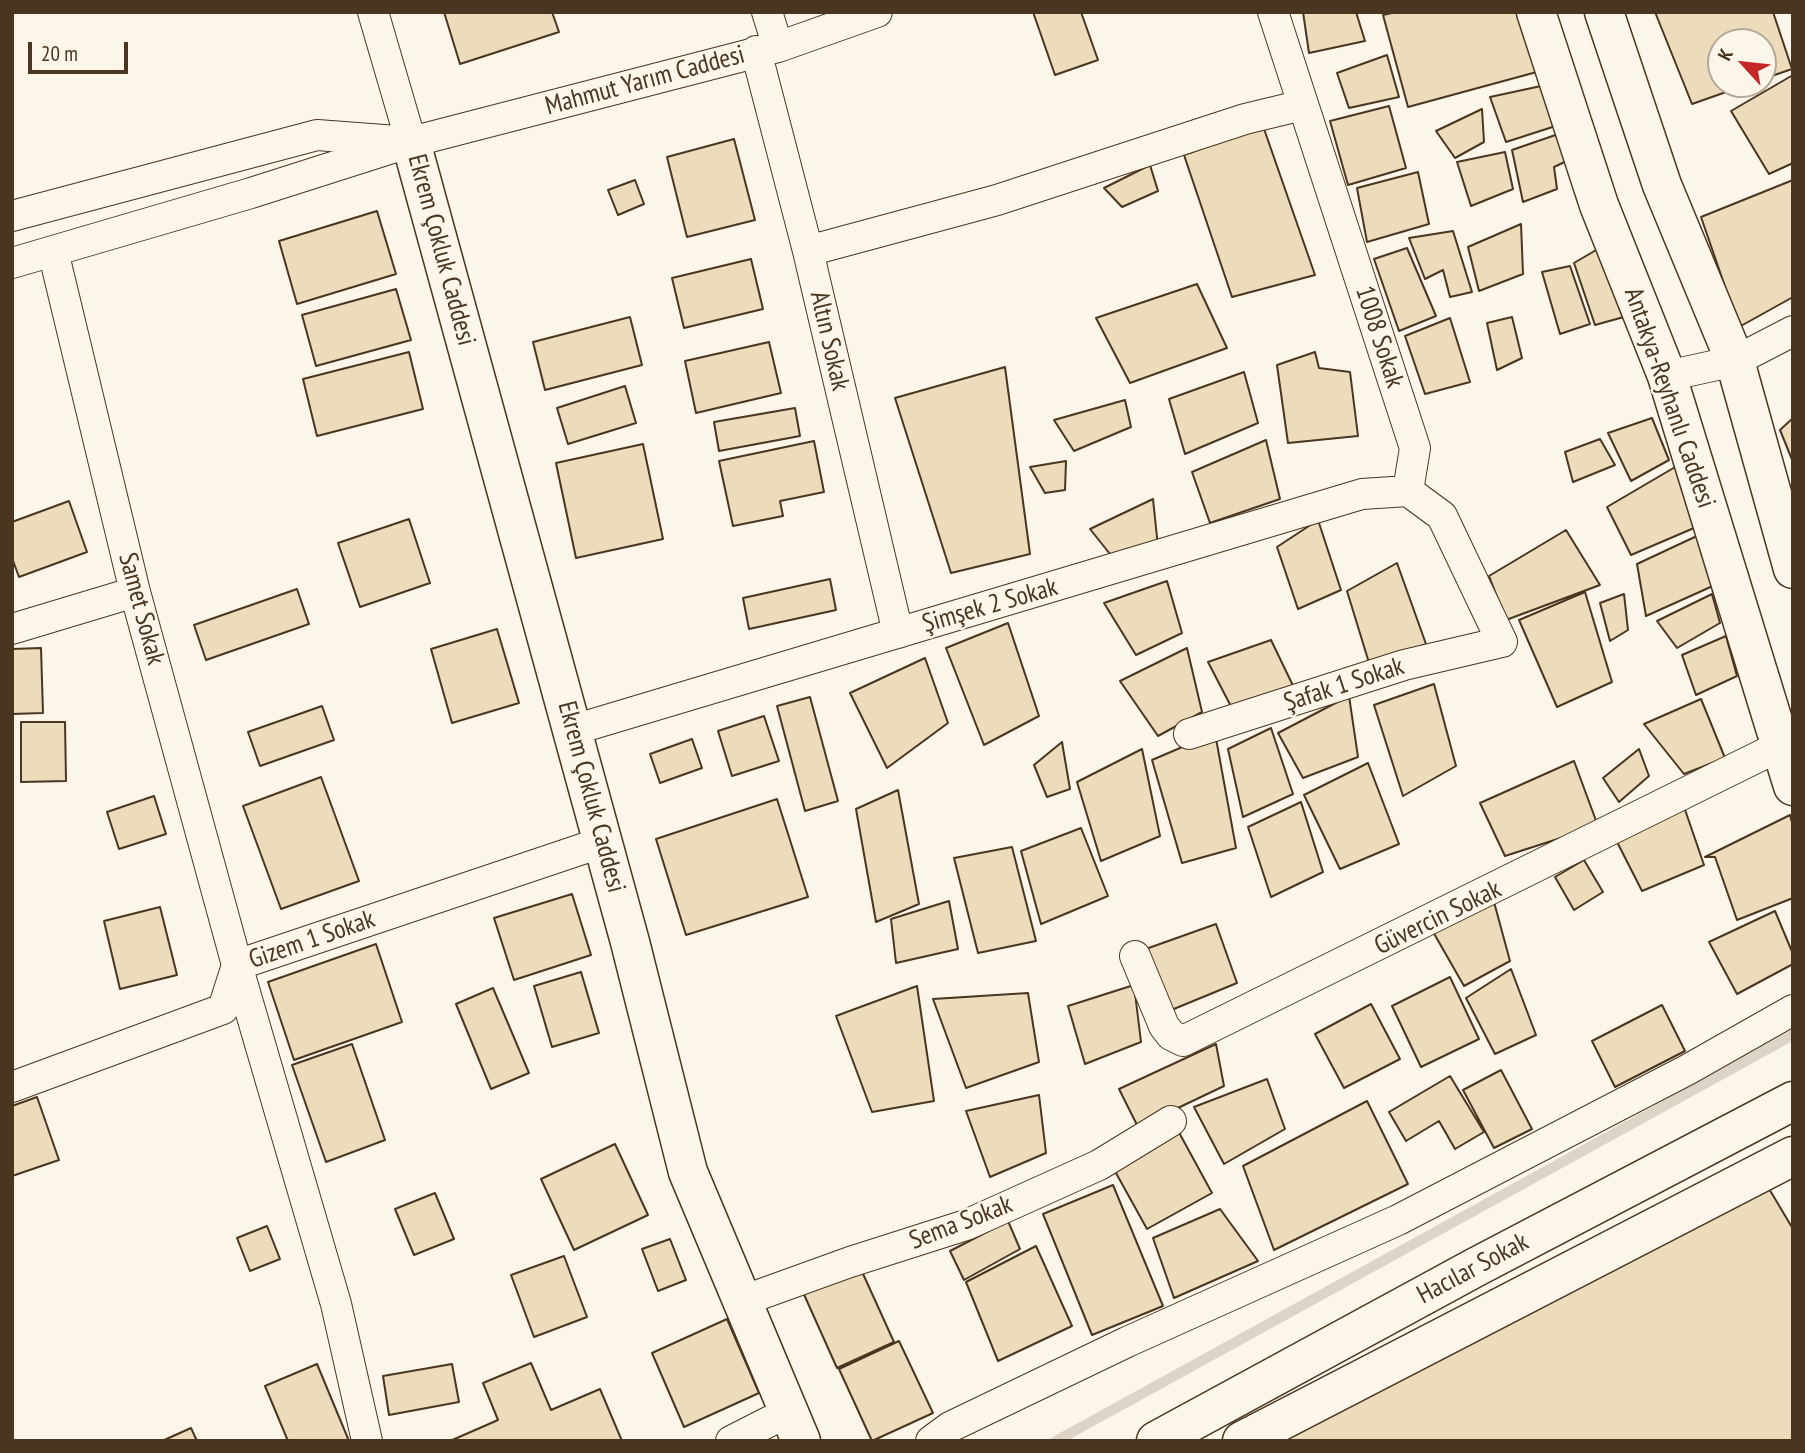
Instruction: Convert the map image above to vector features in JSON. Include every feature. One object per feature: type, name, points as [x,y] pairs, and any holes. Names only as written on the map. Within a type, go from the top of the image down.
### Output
[{"type":"street","points":[[373,12],[411,142]]},
{"type":"street","name":"Altın Sokak","points":[[767,12],[767,49],[808,251],[898,632]]},
{"type":"street","name":"Mahmut Yarım Caddesi","points":[[12,263],[251,193],[411,142],[767,49],[877,12]]},
{"type":"street","name":"1008 Sokak","points":[[1273,12],[1415,448],[1408,491]]},
{"type":"street","name":"Antakya-Reyhanlı Caddesi","points":[[1536,12],[1599,205],[1667,376],[1793,786]]},
{"type":"street","points":[[1604,12],[1662,185],[1735,361],[1793,569]]},
{"type":"street","points":[[808,251],[997,200],[1245,119],[1303,104]]},
{"type":"street","name":"Mahmut Yarım Caddesi","points":[[12,216],[317,135],[411,142]]},
{"type":"street","name":"Ekrem Çokluk Caddesi","points":[[411,142],[573,730],[688,1172],[796,1426]]},
{"type":"street","name":"Samet Sokak","points":[[53,251],[135,592],[237,965],[337,1304],[367,1441]]},
{"type":"street","points":[[1667,376],[1735,361],[1793,331]]},
{"type":"street","name":"Şimşek 2 Sokak","points":[[573,730],[1362,494],[1408,491]]},
{"type":"street","name":"Şafak 1 Sokak","points":[[1189,734],[1404,665],[1502,642],[1442,516],[1408,491]]},
{"type":"street","points":[[12,629],[135,592]]},
{"type":"street","name":"Güvercin Sokak","points":[[1135,956],[1164,1026],[1171,1035],[1183,1041],[1780,746]]},
{"type":"street","name":"Gizem 1 Sokak","points":[[12,1087],[223,1009],[237,965],[603,842]]},
{"type":"street","points":[[931,1441],[950,1427],[1127,1342],[1398,1220],[1687,1070],[1793,1010]]},
{"type":"street","name":"Hacılar Sokak","points":[[1156,1441],[1464,1273],[1793,1101]]},
{"type":"street","name":"Sema Sokak","points":[[742,1301],[966,1225],[1099,1165],[1171,1121]]},
{"type":"street","name":"Hacılar Sokak","points":[[1242,1441],[1793,1156]]},
{"type":"street","points":[[731,1441],[796,1426]]},
{"type":"building","points":[[444,12],[552,12],[559,32],[460,64]]},
{"type":"building","points":[[1033,12],[1081,12],[1098,60],[1055,75]]},
{"type":"building","points":[[1303,12],[1356,12],[1365,41],[1309,53]]},
{"type":"building","points":[[1396,12],[1525,12],[1544,70],[1408,107],[1383,15]]},
{"type":"building","points":[[1655,12],[1773,12],[1792,69],[1777,74],[1777,28],[1707,28],[1709,98],[1692,104]]},
{"type":"building","points":[[1387,55],[1399,97],[1349,108],[1337,73]]},
{"type":"building","points":[[1793,75],[1793,163],[1769,174],[1731,111],[1753,98],[1777,98],[1777,84]]},
{"type":"building","points":[[1555,83],[1565,123],[1506,142],[1490,97]]},
{"type":"building","points":[[1389,106],[1406,168],[1348,185],[1330,121]]},
{"type":"building","points":[[1482,109],[1484,142],[1455,158],[1436,131]]},
{"type":"building","points":[[1263,126],[1315,275],[1232,297],[1184,155]]},
{"type":"building","points":[[1570,130],[1573,158],[1554,167],[1557,189],[1523,202],[1512,150]]},
{"type":"building","points":[[734,139],[755,220],[687,237],[667,157]]},
{"type":"building","points":[[1505,152],[1513,189],[1471,206],[1457,162]]},
{"type":"building","points":[[1150,165],[1158,191],[1122,207],[1104,188]]},
{"type":"building","points":[[1418,172],[1429,224],[1367,242],[1357,188]]},
{"type":"building","points":[[635,180],[644,204],[618,215],[608,190]]},
{"type":"building","points":[[1793,180],[1793,297],[1739,327],[1701,217]]},
{"type":"building","points":[[377,211],[396,274],[297,304],[279,241]]},
{"type":"building","points":[[1521,224],[1523,274],[1479,291],[1468,247]]},
{"type":"building","points":[[1453,231],[1472,292],[1450,297],[1443,270],[1425,279],[1409,238]]},
{"type":"building","points":[[1603,246],[1631,315],[1595,325],[1574,263]]},
{"type":"building","points":[[1407,248],[1436,316],[1399,331],[1374,259]]},
{"type":"building","points":[[751,259],[763,309],[684,328],[672,278]]},
{"type":"building","points":[[1570,266],[1590,324],[1560,334],[1542,272]]},
{"type":"building","points":[[1197,284],[1227,348],[1130,383],[1096,318]]},
{"type":"building","points":[[396,289],[411,340],[316,366],[302,315]]},
{"type":"building","points":[[630,317],[642,365],[545,390],[533,342]]},
{"type":"building","points":[[1512,317],[1522,358],[1497,370],[1487,323]]},
{"type":"building","points":[[1450,318],[1470,382],[1425,394],[1405,336]]},
{"type":"building","points":[[769,342],[781,393],[696,413],[685,361]]},
{"type":"building","points":[[409,352],[423,409],[317,436],[303,379]]},
{"type":"building","points":[[1315,352],[1319,368],[1350,372],[1358,436],[1288,443],[1277,365]]},
{"type":"building","points":[[1005,367],[1030,554],[951,573],[895,398]]},
{"type":"building","points":[[1244,372],[1258,423],[1185,454],[1169,399]]},
{"type":"building","points":[[625,386],[636,423],[568,444],[557,408]]},
{"type":"building","points":[[1125,400],[1131,427],[1074,451],[1054,420]]},
{"type":"building","points":[[795,408],[800,436],[719,451],[714,422]]},
{"type":"building","points":[[1652,418],[1669,460],[1631,481],[1608,433]]},
{"type":"building","points":[[1793,418],[1793,462],[1780,430]]},
{"type":"building","points":[[1600,439],[1615,465],[1573,482],[1565,452]]},
{"type":"building","points":[[1266,440],[1280,499],[1210,523],[1192,472]]},
{"type":"building","points":[[814,441],[824,492],[780,501],[783,516],[733,526],[719,461]]},
{"type":"building","points":[[643,444],[663,539],[576,558],[556,463]]},
{"type":"building","points":[[1066,461],[1065,490],[1045,493],[1030,467]]},
{"type":"building","points":[[1682,463],[1694,528],[1631,555],[1607,507]]},
{"type":"building","points":[[1153,499],[1158,547],[1114,559],[1090,529]]},
{"type":"building","points":[[69,501],[87,552],[19,577],[12,558],[12,522]]},
{"type":"building","points":[[409,519],[430,583],[360,607],[338,543]]},
{"type":"building","points":[[1318,520],[1341,590],[1298,609],[1277,547]]},
{"type":"building","points":[[1566,530],[1600,585],[1506,620],[1489,576]]},
{"type":"building","points":[[1699,535],[1715,585],[1646,616],[1637,564]]},
{"type":"building","points":[[1397,563],[1426,644],[1370,666],[1347,591]]},
{"type":"building","points":[[830,579],[836,610],[749,629],[743,598]]},
{"type":"building","points":[[1167,581],[1182,633],[1136,655],[1104,603]]},
{"type":"building","points":[[297,589],[309,624],[206,660],[194,625]]},
{"type":"building","points":[[1585,592],[1612,682],[1557,707],[1519,620]]},
{"type":"building","points":[[1624,594],[1628,630],[1610,641],[1600,603]]},
{"type":"building","points":[[1712,594],[1720,623],[1677,648],[1657,621]]},
{"type":"building","points":[[1008,623],[1039,716],[984,745],[946,648]]},
{"type":"building","points":[[497,629],[519,703],[452,723],[431,649]]},
{"type":"building","points":[[1726,636],[1737,676],[1696,695],[1682,655]]},
{"type":"building","points":[[1271,640],[1298,696],[1237,718],[1208,662]]},
{"type":"building","points":[[41,648],[43,713],[12,714],[12,649]]},
{"type":"building","points":[[1187,648],[1202,712],[1158,736],[1120,681]]},
{"type":"building","points":[[925,658],[948,723],[887,768],[850,693]]},
{"type":"building","points":[[1434,684],[1456,766],[1403,796],[1374,705]]},
{"type":"building","points":[[1349,696],[1358,757],[1303,778],[1278,733]]},
{"type":"building","points":[[810,697],[838,801],[805,811],[777,706]]},
{"type":"building","points":[[1701,699],[1725,758],[1684,774],[1644,724]]},
{"type":"building","points":[[322,706],[334,740],[260,766],[248,732]]},
{"type":"building","points":[[764,716],[779,761],[732,776],[718,731]]},
{"type":"building","points":[[21,722],[65,722],[66,781],[21,782]]},
{"type":"building","points":[[1271,728],[1293,794],[1243,817],[1228,749]]},
{"type":"building","points":[[1215,733],[1236,848],[1182,863],[1152,760]]},
{"type":"building","points":[[692,739],[702,768],[660,783],[650,754]]},
{"type":"building","points":[[1062,742],[1070,789],[1047,797],[1034,765]]},
{"type":"building","points":[[1142,749],[1160,836],[1101,861],[1077,782]]},
{"type":"building","points":[[1639,749],[1649,776],[1619,802],[1603,778]]},
{"type":"building","points":[[1574,761],[1598,826],[1505,856],[1480,803]]},
{"type":"building","points":[[1368,763],[1399,844],[1340,869],[1304,795]]},
{"type":"building","points":[[321,777],[359,881],[281,909],[243,806]]},
{"type":"building","points":[[898,790],[919,904],[876,922],[856,809]]},
{"type":"building","points":[[154,796],[166,834],[119,849],[107,812]]},
{"type":"building","points":[[1681,798],[1704,865],[1642,891],[1613,834]]},
{"type":"building","points":[[777,799],[808,897],[686,935],[656,839]]},
{"type":"building","points":[[1301,802],[1323,872],[1271,897],[1248,827]]},
{"type":"building","points":[[1790,815],[1793,826],[1793,898],[1737,920],[1715,857],[1705,857]]},
{"type":"building","points":[[1081,828],[1108,896],[1041,924],[1021,851]]},
{"type":"building","points":[[1012,847],[1036,941],[978,953],[954,858]]},
{"type":"building","points":[[1584,860],[1603,892],[1574,910],[1555,877]]},
{"type":"building","points":[[572,894],[591,955],[514,980],[494,918]]},
{"type":"building","points":[[949,901],[958,949],[896,963],[891,919]]},
{"type":"building","points":[[1494,902],[1510,961],[1464,986],[1432,930]]},
{"type":"building","points":[[160,907],[177,975],[120,989],[104,921]]},
{"type":"building","points":[[1775,911],[1793,954],[1793,964],[1737,994],[1709,942]]},
{"type":"building","points":[[1216,924],[1237,983],[1169,1011],[1143,950]]},
{"type":"building","points":[[376,944],[402,1022],[294,1060],[268,982]]},
{"type":"building","points":[[1511,969],[1536,1035],[1495,1054],[1466,998]]},
{"type":"building","points":[[581,972],[599,1033],[552,1047],[534,986]]},
{"type":"building","points":[[1450,977],[1479,1039],[1421,1067],[1392,1006]]},
{"type":"building","points":[[1134,985],[1141,1042],[1085,1064],[1068,1006]]},
{"type":"building","points":[[917,986],[934,1101],[872,1112],[836,1016]]},
{"type":"building","points":[[493,988],[529,1073],[491,1089],[456,1004]]},
{"type":"building","points":[[1028,993],[1039,1062],[966,1088],[933,999]]},
{"type":"building","points":[[1371,1004],[1400,1059],[1344,1088],[1315,1034]]},
{"type":"building","points":[[1662,1005],[1685,1051],[1615,1087],[1592,1041]]},
{"type":"building","points":[[352,1044],[385,1140],[326,1162],[292,1065]]},
{"type":"building","points":[[1216,1044],[1224,1086],[1138,1127],[1119,1089]]},
{"type":"building","points":[[1501,1070],[1532,1129],[1494,1148],[1463,1090]]},
{"type":"building","points":[[1450,1076],[1484,1132],[1455,1149],[1439,1121],[1406,1141],[1389,1112]]},
{"type":"building","points":[[1267,1079],[1285,1129],[1224,1164],[1194,1107]]},
{"type":"building","points":[[1039,1095],[1046,1153],[990,1177],[966,1111]]},
{"type":"building","points":[[37,1097],[59,1160],[12,1176],[12,1106]]},
{"type":"building","points":[[1367,1101],[1408,1184],[1274,1250],[1243,1166]]},
{"type":"building","points":[[1176,1127],[1212,1193],[1147,1229],[1111,1164]]},
{"type":"building","points":[[615,1144],[648,1215],[574,1250],[541,1179]]},
{"type":"building","points":[[1765,1182],[1793,1229],[1793,1441],[1254,1441]]},
{"type":"building","points":[[1113,1185],[1163,1306],[1092,1335],[1043,1214]]},
{"type":"building","points":[[435,1193],[454,1239],[414,1255],[395,1209]]},
{"type":"building","points":[[1220,1209],[1258,1261],[1174,1298],[1153,1238]]},
{"type":"building","points":[[1008,1221],[1020,1249],[964,1280],[950,1251]]},
{"type":"building","points":[[267,1226],[280,1259],[250,1271],[237,1238]]},
{"type":"building","points":[[670,1239],[686,1280],[658,1291],[642,1249]]},
{"type":"building","points":[[1036,1246],[1072,1326],[998,1361],[966,1282]]},
{"type":"building","points":[[564,1256],[587,1317],[534,1337],[511,1275]]},
{"type":"building","points":[[859,1265],[894,1342],[837,1368],[802,1290]]},
{"type":"building","points":[[727,1319],[759,1393],[684,1427],[652,1353]]},
{"type":"building","points":[[899,1341],[933,1413],[872,1441],[839,1369]]},
{"type":"building","points":[[531,1363],[551,1410],[600,1389],[622,1441],[450,1441],[498,1420],[483,1383]]},
{"type":"building","points":[[317,1364],[349,1441],[288,1441],[265,1386]]},
{"type":"building","points":[[452,1364],[459,1402],[389,1415],[383,1376]]},
{"type":"building","points":[[191,1428],[197,1441],[162,1441]]},
{"type":"waterway","points":[[1056,1441],[1793,1035]]}]
